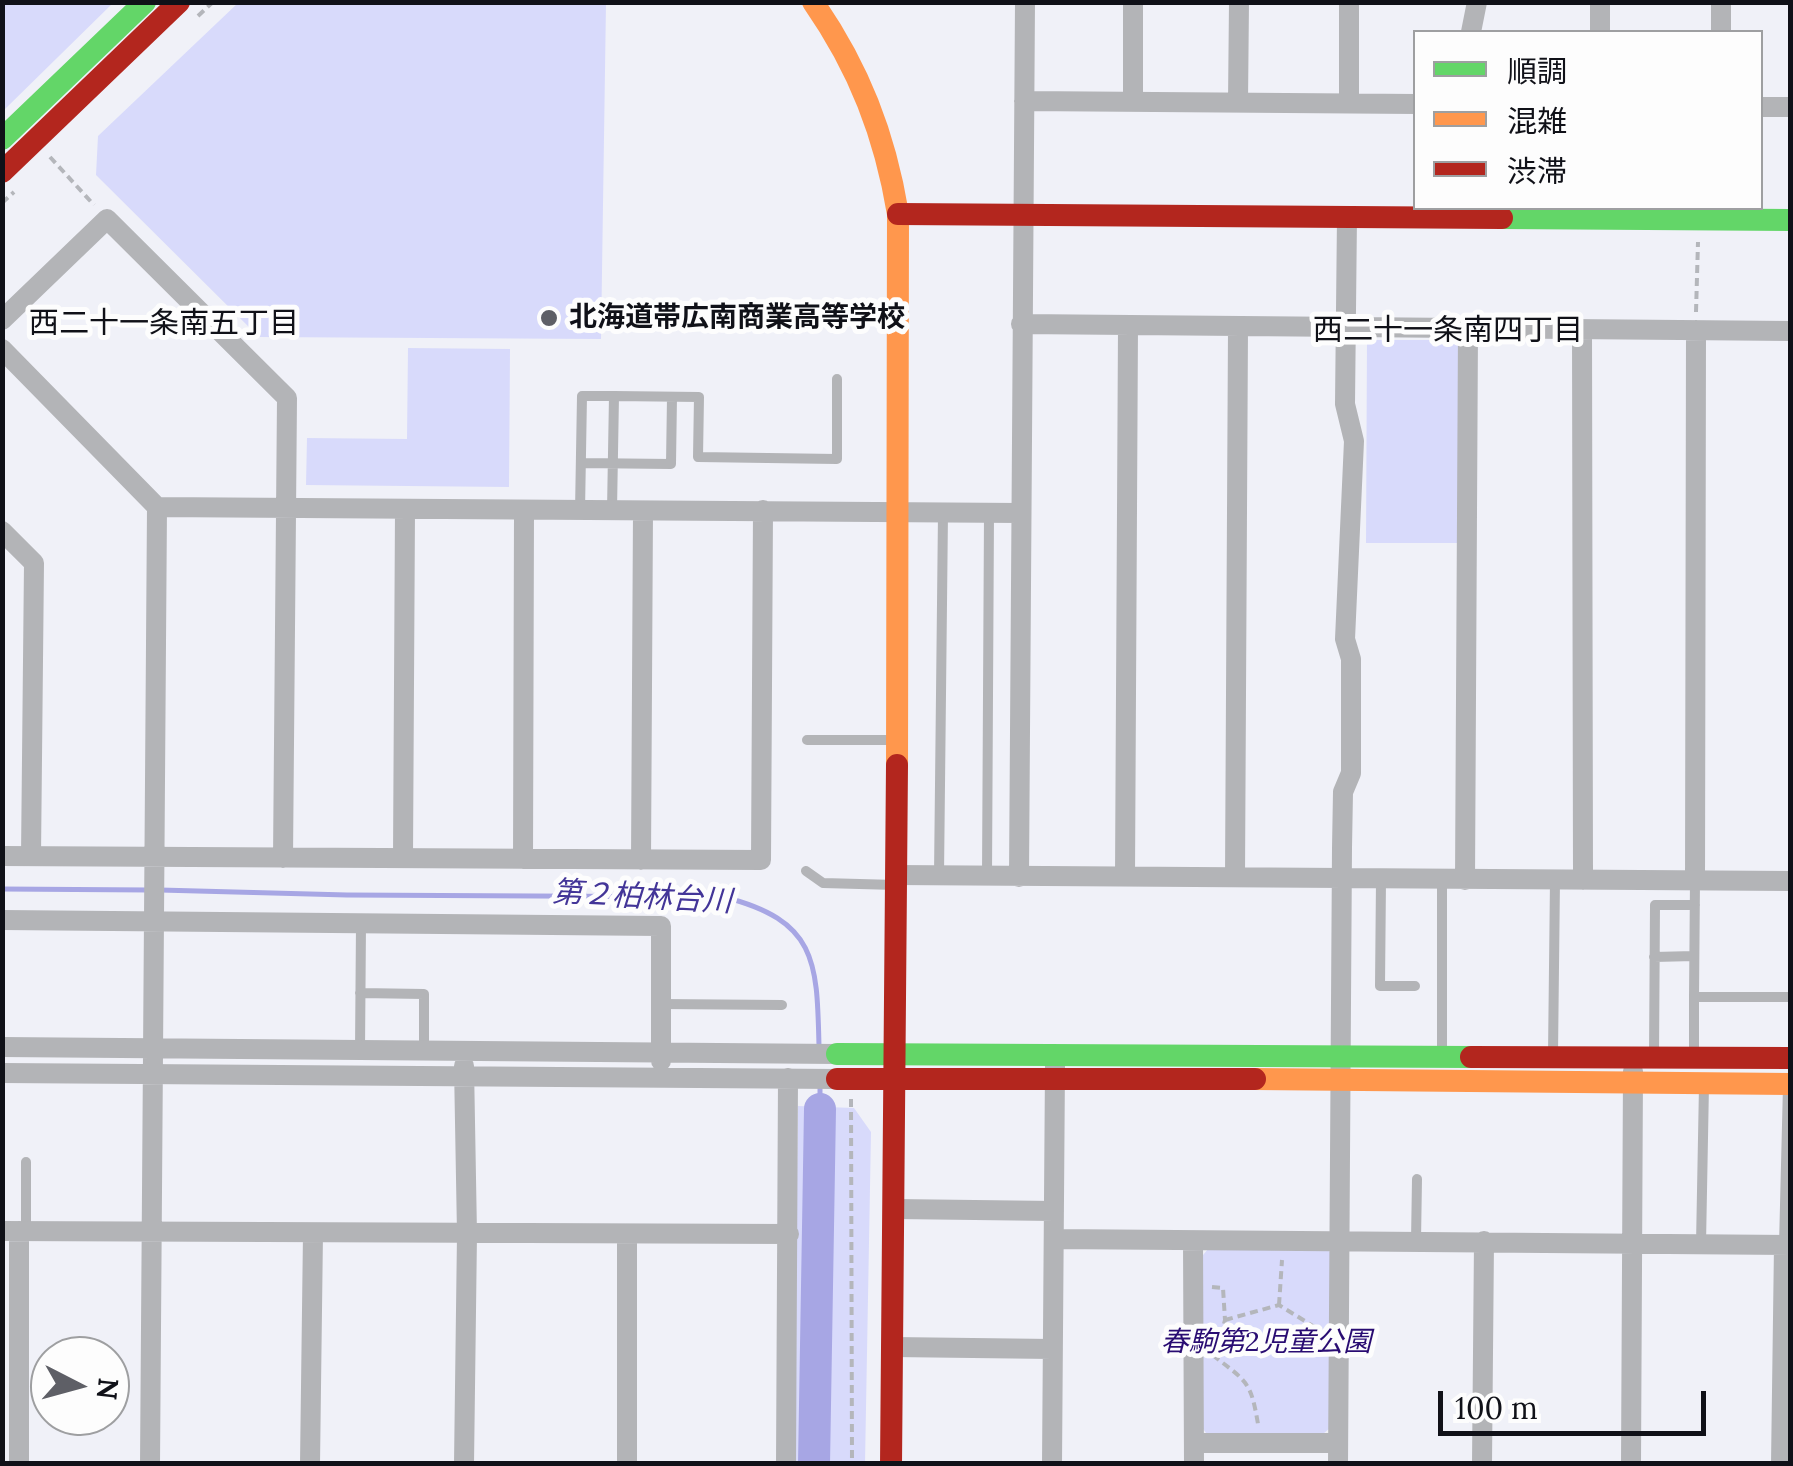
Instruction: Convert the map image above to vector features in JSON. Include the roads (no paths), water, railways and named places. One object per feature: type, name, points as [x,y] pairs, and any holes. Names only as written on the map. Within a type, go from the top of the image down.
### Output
[{"type":"street","points":[[2,139],[145,2]]},
{"type":"street","points":[[2,172],[179,2]]},
{"type":"street","points":[[813,2],[855,68],[874,112],[890,160],[898,214],[891,1464]]},
{"type":"street","points":[[1018,876],[1025,2]]},
{"type":"street","points":[[1133,2],[1133,100]]},
{"type":"street","points":[[1238,2],[1238,102]]},
{"type":"street","points":[[1349,2],[1349,102]]},
{"type":"street","points":[[1470,30],[1477,2]]},
{"type":"street","points":[[1600,2],[1600,30]]},
{"type":"street","points":[[1721,2],[1721,30]]},
{"type":"street","points":[[1024,101],[1413,104]]},
{"type":"street","points":[[1763,106],[1790,107]]},
{"type":"street","points":[[898,214],[1347,216],[1466,212],[1722,214],[1790,220]]},
{"type":"street","points":[[1193,1242],[1194,1453],[1261,1443],[1338,1453],[1341,878],[1343,792],[1350,773],[1352,659],[1345,639],[1354,441],[1345,404],[1347,216]]},
{"type":"street","points":[[2,320],[107,219],[287,398],[284,858]]},
{"type":"street","points":[[1021,324],[1790,330]]},
{"type":"street","points":[[1125,876],[1128,326]]},
{"type":"street","points":[[1235,877],[1238,328]]},
{"type":"street","points":[[1465,880],[1468,329]]},
{"type":"street","points":[[1582,330],[1583,880]]},
{"type":"street","points":[[1695,881],[1696,330]]},
{"type":"street","points":[[2,348],[156,507],[150,1464]]},
{"type":"street","points":[[156,507],[1020,513]]},
{"type":"street","points":[[403,856],[405,510]]},
{"type":"street","points":[[2,856],[156,865],[403,856],[762,860],[763,510]]},
{"type":"street","points":[[641,860],[643,511]]},
{"type":"street","points":[[523,858],[524,512]]},
{"type":"street","points":[[2,531],[34,564],[31,856]]},
{"type":"street","points":[[896,880],[939,875],[1790,881]]},
{"type":"street","points":[[2,920],[155,913],[361,923],[661,926],[661,1076]]},
{"type":"street","points":[[2,1047],[896,1052],[1055,1066],[1340,1081],[1789,1084]]},
{"type":"street","points":[[464,1050],[464,1464]]},
{"type":"street","points":[[2,1073],[896,1079],[1055,1066],[1340,1056],[1790,1058]]},
{"type":"street","points":[[1631,1464],[1633,1084],[1644,1057]]},
{"type":"street","points":[[1052,1464],[1055,1066]]},
{"type":"street","points":[[786,1464],[795,1078]]},
{"type":"street","points":[[894,1209],[1054,1210]]},
{"type":"street","points":[[19,1464],[16,1231],[789,1234]]},
{"type":"street","points":[[310,1464],[313,1233]]},
{"type":"street","points":[[627,1234],[627,1464]]},
{"type":"street","points":[[1054,1239],[1787,1245],[1781,1464]]},
{"type":"street","points":[[1482,1464],[1484,1241]]},
{"type":"street","points":[[893,1347],[1052,1349]]},
{"type":"lane","points":[[580,512],[582,396],[699,397],[698,457],[836,459],[838,379]]},
{"type":"lane","points":[[612,511],[614,396]]},
{"type":"lane","points":[[580,463],[671,464],[672,397]]},
{"type":"lane","points":[[939,875],[943,512]]},
{"type":"lane","points":[[987,876],[989,513]]},
{"type":"lane","points":[[807,740],[896,740]]},
{"type":"lane","points":[[806,871],[824,883],[896,880]]},
{"type":"lane","points":[[1381,880],[1380,986],[1416,986]]},
{"type":"lane","points":[[1442,880],[1442,1056]]},
{"type":"lane","points":[[1553,1057],[1555,880]]},
{"type":"lane","points":[[1694,1058],[1695,881]]},
{"type":"lane","points":[[1644,1057],[1655,905],[1695,906]]},
{"type":"lane","points":[[360,1050],[361,923]]},
{"type":"lane","points":[[1654,957],[1694,956]]},
{"type":"lane","points":[[360,993],[424,994],[424,1050]]},
{"type":"lane","points":[[1694,997],[1790,998]]},
{"type":"lane","points":[[661,1004],[782,1005]]},
{"type":"lane","points":[[1701,1244],[1704,1083]]},
{"type":"lane","points":[[1787,1245],[1789,1084]]},
{"type":"lane","points":[[16,1231],[26,1162]]},
{"type":"lane","points":[[1416,1180],[1416,1241]]},
{"type":"waterway","name":"第２柏林台川","points":[[2,889],[149,890]]},
{"type":"waterway","name":"第２柏林台川","points":[[160,890],[724,897],[778,918],[806,949],[816,990],[819,1046]]},
{"type":"waterway","name":"第２柏林台川","points":[[820,1082],[820,1109]]},
{"type":"waterway","name":"第２柏林台川","points":[[814,1464],[820,1109]]},
{"type":"place","name":"北海道帯広南商業高等学校","points":[[549,318]]},
{"type":"district","name":"西二十一条南五丁目","points":[[164,324]]},
{"type":"district","name":"西二十一条南四丁目","points":[[1448,331]]},
{"type":"park label","name":"春駒第2児童公園","points":[[1266,1343]]}]
